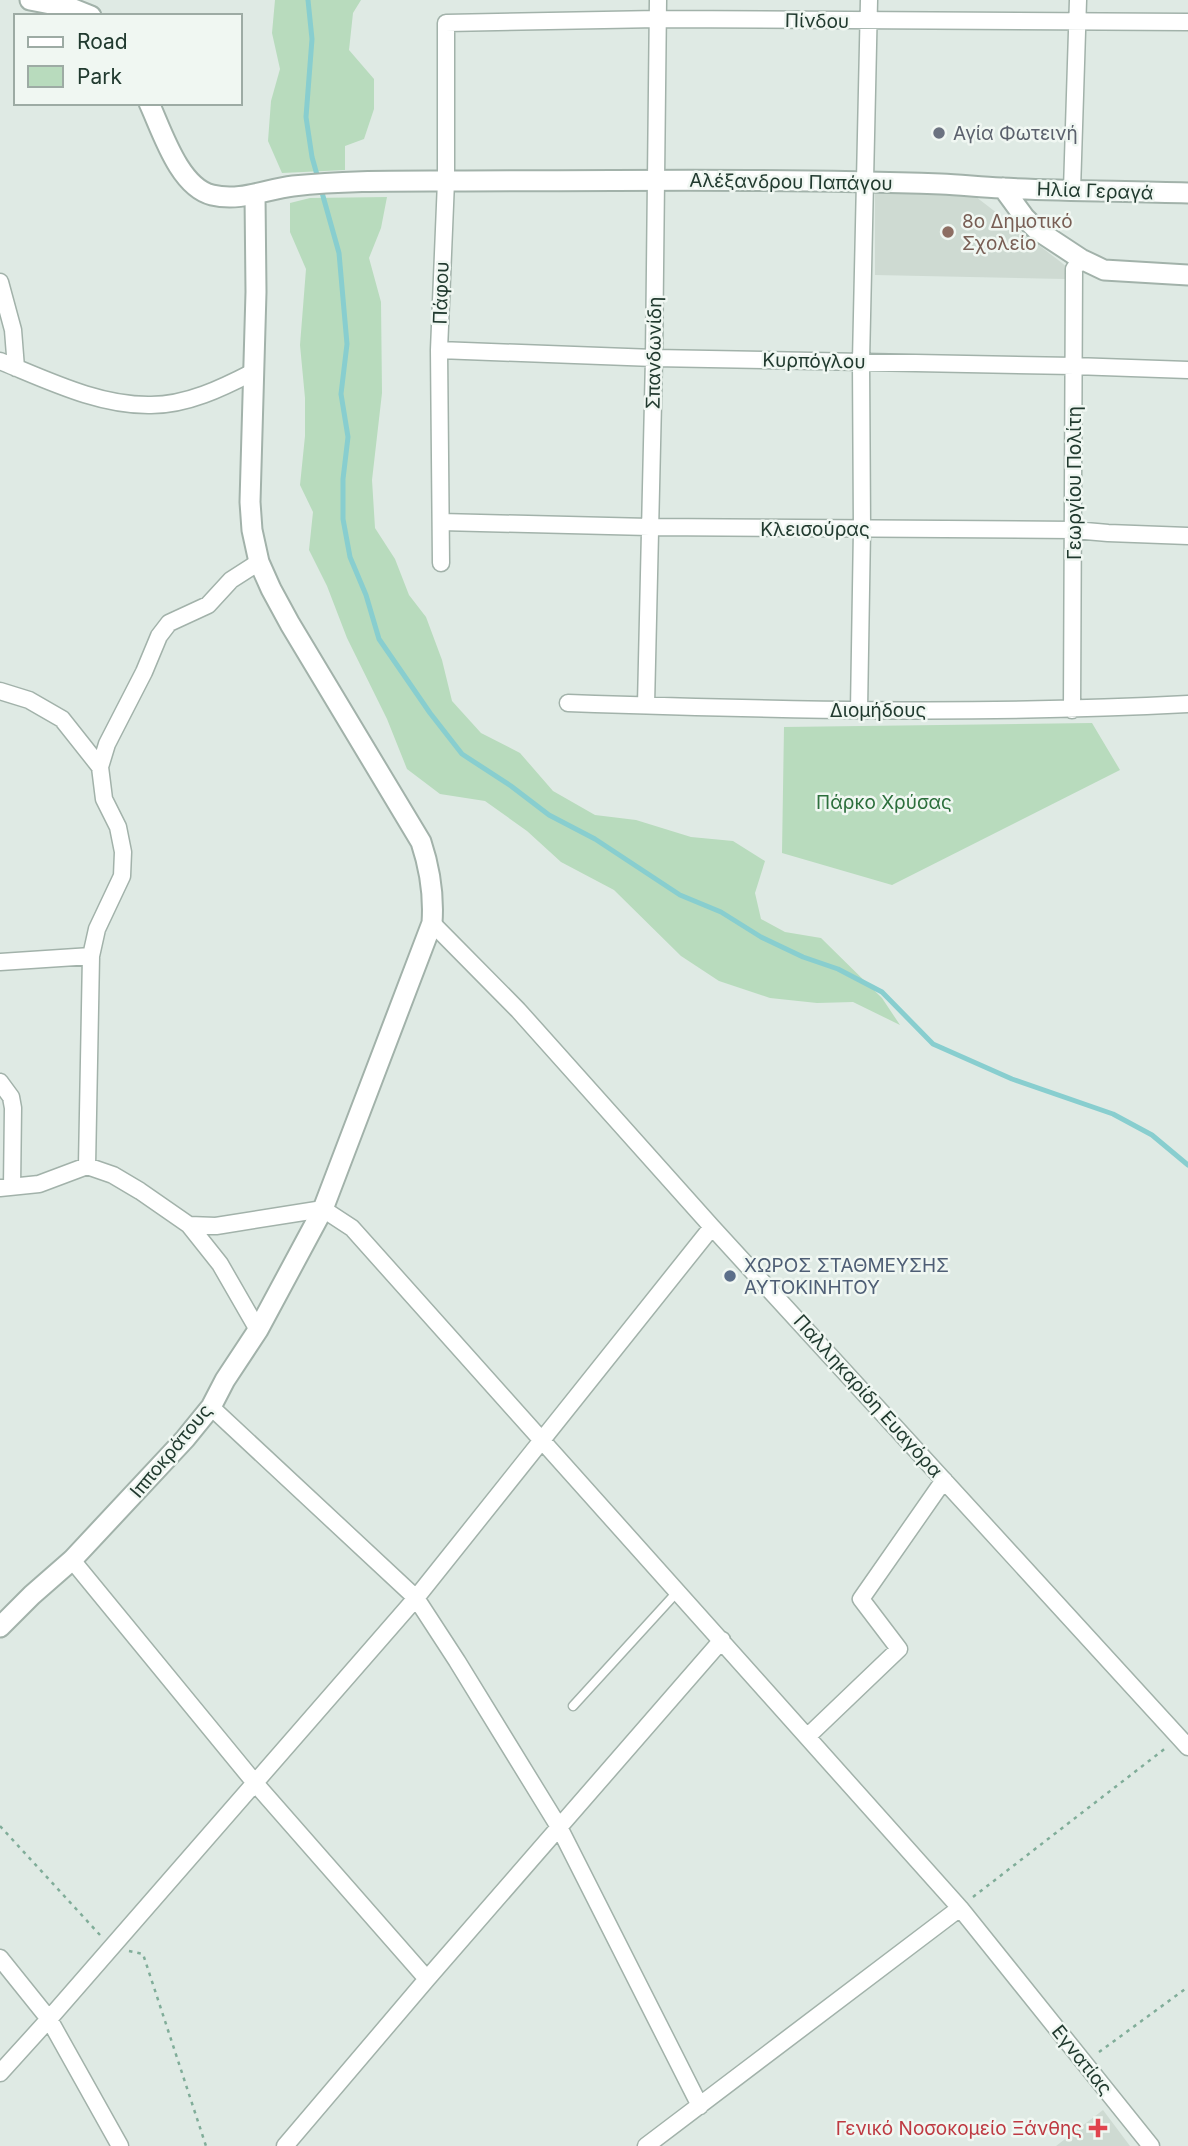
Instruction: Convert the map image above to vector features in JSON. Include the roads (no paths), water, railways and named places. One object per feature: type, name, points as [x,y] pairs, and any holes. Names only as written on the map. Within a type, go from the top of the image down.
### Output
[{"type":"street","points":[[30,0],[71,8],[86,14]]},
{"type":"street","name":"Σπανδωνίδη","points":[[646,705],[658,0]]},
{"type":"street","points":[[859,710],[861,361],[869,0]]},
{"type":"street","points":[[1072,190],[1078,0]]},
{"type":"street","name":"Πίνδου","points":[[446,23],[658,19],[1188,22]]},
{"type":"street","name":"Πάφου","points":[[441,563],[439,350],[446,181],[446,23]]},
{"type":"street","name":"Αλέξανδρου Παπάγου","points":[[150,105],[169,149],[192,184],[200,191],[229,198],[290,187],[362,181],[656,180],[942,184],[1003,188]]},
{"type":"street","points":[[1003,188],[1037,230],[1081,259],[1104,270],[1188,275]]},
{"type":"street","name":"Ηλία Γεραγά","points":[[1003,188],[1188,193]]},
{"type":"street","points":[[255,195],[250,502],[252,530],[259,562],[290,624],[421,842],[429,866],[433,900],[432,923]]},
{"type":"street","name":"Γεωργίου Πολίτη","points":[[1072,710],[1074,269],[1081,259]]},
{"type":"street","points":[[0,282],[13,330],[16,368]]},
{"type":"street","name":"Κυρπόγλου","points":[[439,350],[654,358],[1188,370]]},
{"type":"street","points":[[0,361],[93,397],[152,405],[181,401],[215,391],[253,372]]},
{"type":"street","name":"Κλεισούρας","points":[[441,522],[649,527],[1074,530],[1188,536]]},
{"type":"street","points":[[87,1166],[92,956],[97,929],[122,876],[123,852],[118,827],[104,799],[100,767],[107,744],[164,629],[169,623],[208,606],[231,580],[259,562]]},
{"type":"street","points":[[0,691],[47,708],[62,719],[100,767]]},
{"type":"street","name":"Διομήδους","points":[[568,703],[859,710],[1072,710],[1188,704]]},
{"type":"street","name":"Ιπποκράτους","points":[[0,1627],[119,1512],[211,1407],[225,1380],[258,1330],[323,1209],[432,923]]},
{"type":"street","name":"Παλληκαρίδη Ευαγόρα","points":[[432,923],[518,1010],[712,1227],[1184,1742]]},
{"type":"street","points":[[0,962],[92,956]]},
{"type":"street","points":[[0,1082],[11,1097],[13,1108],[6,1188],[39,1184],[87,1166],[113,1175],[189,1225],[220,1264],[258,1330]]},
{"type":"street","points":[[189,1225],[216,1226],[323,1209]]},
{"type":"street","name":"Εγνατίας","points":[[323,1209],[352,1228],[960,1908],[1151,2146]]},
{"type":"street","points":[[0,2073],[416,1598],[712,1227]]},
{"type":"street","points":[[211,1407],[416,1598],[559,1828],[701,2106]]},
{"type":"street","points":[[808,1736],[899,1649],[861,1599],[944,1480]]},
{"type":"street","points":[[72,1560],[255,1783],[427,1979]]},
{"type":"street","points":[[285,2146],[722,1640]]},
{"type":"street","points":[[646,2146],[960,1908]]},
{"type":"street","points":[[0,1958],[49,2019],[120,2146]]},
{"type":"lane","points":[[573,1706],[678,1591]]},
{"type":"waterway","points":[[308,0],[312,39],[306,117],[312,157],[339,253],[347,344],[341,394],[348,437],[343,479],[343,519],[350,557],[366,595],[379,639],[430,713],[462,754],[549,815],[595,839],[680,895],[721,912],[761,937],[803,957],[838,969],[882,992],[933,1044],[1012,1079],[1113,1114],[1152,1135],[1188,1165]]},
{"type":"place","name":"Αγία Φωτεινή","points":[[939,133]]},
{"type":"place","name":"8ο Δημοτικό Σχολείο","points":[[948,232]]},
{"type":"place","name":"ΧΩΡΟΣ ΣΤΑΘΜΕΥΣΗΣ ΑΥΤΟΚΙΝΗΤΟΥ","points":[[730,1276]]},
{"type":"place","name":"Γενικό Νοσοκομείο Ξάνθης","points":[[1098,2128]]},
{"type":"park label","name":"Πάρκο Χρύσας","points":[[884,802]]}]
